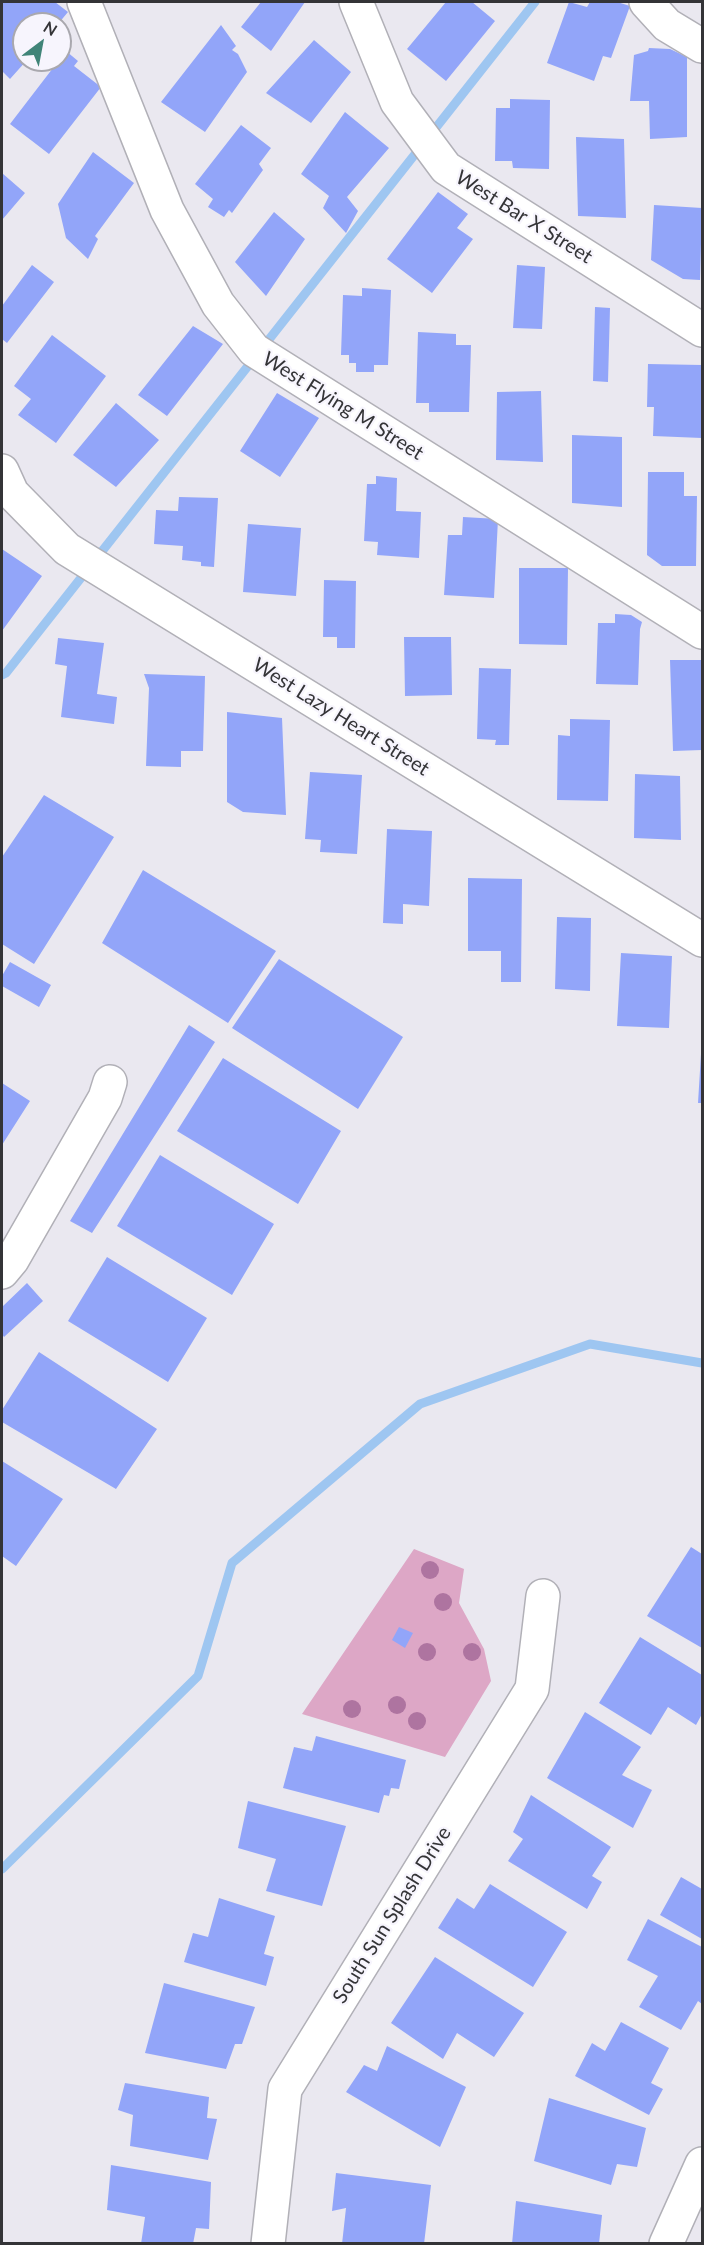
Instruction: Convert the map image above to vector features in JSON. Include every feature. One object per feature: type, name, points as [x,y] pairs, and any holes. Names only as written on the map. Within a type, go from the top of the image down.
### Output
[{"type":"street","name":"West Flying M Street","points":[[84,2],[167,210],[218,304],[254,350],[702,632]]},
{"type":"street","name":"West Bar X Street","points":[[356,2],[397,102],[446,168],[702,330]]},
{"type":"street","points":[[646,2],[667,25],[702,46]]},
{"type":"street","name":"West Lazy Heart Street","points":[[2,471],[12,493],[67,549],[702,940]]},
{"type":"street","points":[[2,1272],[30,1230],[105,1098],[110,1082]]},
{"type":"street","name":"South Sun Splash Drive","points":[[268,2244],[285,2089],[532,1689],[543,1596]]},
{"type":"street","points":[[666,2244],[702,2164]]},
{"type":"shaded area","points":[[414,1549],[464,1569],[459,1603],[484,1649],[491,1681],[445,1757],[302,1714]]},
{"type":"building","points":[[2,2],[55,2],[68,12],[12,12],[12,72],[16,72],[10,79],[2,71]]},
{"type":"building","points":[[261,2],[305,2],[271,51],[241,27]]},
{"type":"building","points":[[446,2],[472,2],[495,21],[446,81],[407,49]]},
{"type":"building","points":[[569,2],[587,7],[590,2],[617,2],[630,6],[611,58],[603,56],[594,81],[547,63]]},
{"type":"building","points":[[221,25],[236,46],[232,50],[238,54],[247,72],[205,132],[161,102]]},
{"type":"building","points":[[314,40],[351,72],[311,123],[266,93]]},
{"type":"building","points":[[649,48],[670,49],[687,57],[687,137],[650,139],[649,101],[630,101],[634,55],[648,51]]},
{"type":"building","points":[[72,56],[78,61],[74,66],[101,87],[49,154],[10,124],[50,72],[72,72]]},
{"type":"building","points":[[510,99],[550,100],[549,169],[513,168],[512,161],[495,161],[496,108],[510,108]]},
{"type":"building","points":[[345,112],[389,148],[347,197],[358,211],[346,233],[323,208],[329,196],[301,174]]},
{"type":"building","points":[[241,125],[271,148],[259,164],[263,170],[232,213],[229,210],[224,217],[208,207],[213,199],[195,184]]},
{"type":"building","points":[[576,137],[624,139],[626,218],[578,216]]},
{"type":"building","points":[[93,152],[134,183],[95,236],[98,239],[88,259],[66,238],[58,204]]},
{"type":"building","points":[[2,173],[25,193],[2,220]]},
{"type":"building","points":[[438,192],[468,214],[457,228],[473,239],[432,293],[387,259]]},
{"type":"building","points":[[654,205],[702,208],[700,280],[683,279],[651,260]]},
{"type":"building","points":[[274,212],[305,239],[266,296],[235,262]]},
{"type":"building","points":[[32,265],[54,282],[7,343],[2,339],[2,306]]},
{"type":"building","points":[[517,265],[545,267],[542,329],[513,328]]},
{"type":"building","points":[[362,288],[391,290],[388,365],[374,365],[374,372],[356,372],[356,363],[349,363],[349,355],[341,355],[343,295],[362,296]]},
{"type":"building","points":[[595,307],[610,308],[608,382],[593,381]]},
{"type":"building","points":[[193,326],[223,344],[167,416],[138,395]]},
{"type":"building","points":[[418,332],[456,334],[456,345],[471,345],[469,412],[429,412],[429,403],[416,403]]},
{"type":"building","points":[[52,335],[106,376],[56,443],[18,415],[31,399],[14,386]]},
{"type":"building","points":[[648,364],[702,365],[702,438],[653,436],[654,407],[647,407]]},
{"type":"building","points":[[541,391],[543,462],[496,460],[497,392]]},
{"type":"building","points":[[277,393],[319,418],[280,477],[240,451]]},
{"type":"building","points":[[116,403],[159,440],[116,487],[73,455]]},
{"type":"building","points":[[572,435],[622,437],[622,507],[572,503]]},
{"type":"building","points":[[648,472],[684,472],[684,496],[697,496],[696,566],[662,566],[647,555]]},
{"type":"building","points":[[376,476],[397,478],[396,511],[421,512],[419,558],[377,555],[378,542],[364,541],[367,484],[376,484]]},
{"type":"building","points":[[179,497],[218,498],[214,567],[201,566],[201,562],[182,560],[183,546],[154,544],[156,510],[178,511]]},
{"type":"building","points":[[463,517],[498,519],[494,598],[444,595],[448,535],[462,535]]},
{"type":"building","points":[[248,524],[301,528],[296,596],[243,592]]},
{"type":"building","points":[[2,549],[42,576],[2,631]]},
{"type":"building","points":[[519,568],[568,568],[567,645],[519,644]]},
{"type":"building","points":[[324,580],[356,581],[355,648],[337,648],[337,637],[323,637]]},
{"type":"building","points":[[615,614],[631,615],[642,622],[638,685],[596,684],[598,623],[615,623]]},
{"type":"building","points":[[404,637],[451,637],[452,695],[405,696]]},
{"type":"building","points":[[58,638],[104,643],[97,694],[117,697],[114,724],[61,717],[67,666],[55,664]]},
{"type":"building","points":[[670,660],[702,660],[702,750],[673,751]]},
{"type":"building","points":[[479,668],[511,669],[509,745],[495,745],[496,740],[477,739]]},
{"type":"building","points":[[144,674],[205,676],[203,751],[181,751],[181,767],[146,766],[149,688]]},
{"type":"building","points":[[227,712],[282,718],[286,815],[243,812],[227,802]]},
{"type":"building","points":[[570,719],[610,720],[608,801],[557,800],[558,735],[570,736]]},
{"type":"building","points":[[310,772],[362,775],[357,854],[320,852],[321,840],[305,839]]},
{"type":"building","points":[[635,774],[680,776],[681,840],[634,838]]},
{"type":"building","points":[[44,795],[114,837],[34,964],[2,944],[2,857]]},
{"type":"building","points":[[387,829],[432,831],[429,906],[403,904],[403,924],[383,923]]},
{"type":"building","points":[[143,870],[276,951],[228,1023],[102,943]]},
{"type":"building","points":[[468,878],[522,879],[521,982],[501,982],[501,951],[468,951]]},
{"type":"building","points":[[557,917],[591,918],[590,991],[555,989]]},
{"type":"building","points":[[621,953],[672,956],[669,1028],[617,1026]]},
{"type":"building","points":[[279,959],[403,1037],[358,1109],[232,1028]]},
{"type":"building","points":[[10,962],[51,985],[39,1007],[2,986],[2,976]]},
{"type":"building","points":[[189,1025],[215,1042],[92,1233],[70,1221]]},
{"type":"building","points":[[701,1054],[702,1103],[698,1103]]},
{"type":"building","points":[[223,1058],[341,1131],[298,1204],[177,1131]]},
{"type":"building","points":[[2,1083],[30,1101],[2,1145]]},
{"type":"building","points":[[160,1155],[274,1224],[232,1295],[117,1226]]},
{"type":"building","points":[[107,1257],[207,1318],[168,1382],[68,1321]]},
{"type":"building","points":[[27,1283],[43,1301],[4,1337],[2,1307]]},
{"type":"building","points":[[39,1352],[157,1429],[116,1489],[2,1422],[2,1410]]},
{"type":"building","points":[[2,1461],[63,1499],[16,1566],[2,1556]]},
{"type":"building","points":[[691,1547],[702,1554],[702,1648],[647,1616]]},
{"type":"building","points":[[399,1627],[413,1633],[405,1648],[392,1640]]},
{"type":"building","points":[[640,1637],[702,1675],[702,1714],[696,1725],[668,1707],[651,1735],[599,1703]]},
{"type":"building","points":[[585,1712],[641,1747],[622,1775],[652,1790],[633,1828],[547,1778]]},
{"type":"building","points":[[316,1736],[406,1760],[399,1789],[391,1788],[389,1796],[384,1795],[379,1813],[283,1788],[294,1747],[312,1751]]},
{"type":"building","points":[[531,1795],[611,1847],[592,1876],[602,1882],[587,1909],[508,1861],[523,1839],[513,1832]]},
{"type":"building","points":[[248,1801],[346,1826],[322,1906],[266,1891],[276,1859],[238,1848]]},
{"type":"building","points":[[681,1877],[702,1889],[702,1939],[660,1915]]},
{"type":"building","points":[[490,1884],[567,1932],[533,1987],[438,1928],[457,1898],[474,1909]]},
{"type":"building","points":[[219,1898],[275,1916],[264,1954],[274,1957],[266,1986],[184,1962],[193,1933],[208,1937]]},
{"type":"building","points":[[648,1919],[702,1947],[702,2004],[698,2001],[681,2030],[639,2007],[658,1976],[627,1960]]},
{"type":"building","points":[[435,1957],[524,2013],[494,2057],[457,2033],[443,2059],[391,2023]]},
{"type":"building","points":[[164,1983],[255,2007],[242,2044],[235,2044],[226,2069],[145,2053]]},
{"type":"building","points":[[621,2022],[669,2048],[651,2083],[663,2089],[649,2115],[575,2076],[592,2043],[605,2051]]},
{"type":"building","points":[[387,2046],[466,2087],[440,2147],[346,2092],[364,2065],[377,2071]]},
{"type":"building","points":[[125,2083],[209,2097],[207,2118],[217,2119],[208,2160],[130,2146],[133,2115],[118,2110]]},
{"type":"building","points":[[549,2098],[646,2128],[637,2167],[617,2164],[611,2185],[534,2161]]},
{"type":"building","points":[[111,2165],[211,2182],[209,2229],[196,2228],[193,2244],[141,2244],[145,2217],[107,2210]]},
{"type":"building","points":[[336,2173],[431,2185],[424,2244],[342,2244],[346,2208],[332,2211]]},
{"type":"building","points":[[516,2201],[602,2215],[599,2244],[512,2244]]},
{"type":"waterway","points":[[2,675],[6,673],[535,2]]},
{"type":"waterway","points":[[2,1869],[198,1676],[232,1563],[420,1404],[590,1344],[702,1363]]}]
